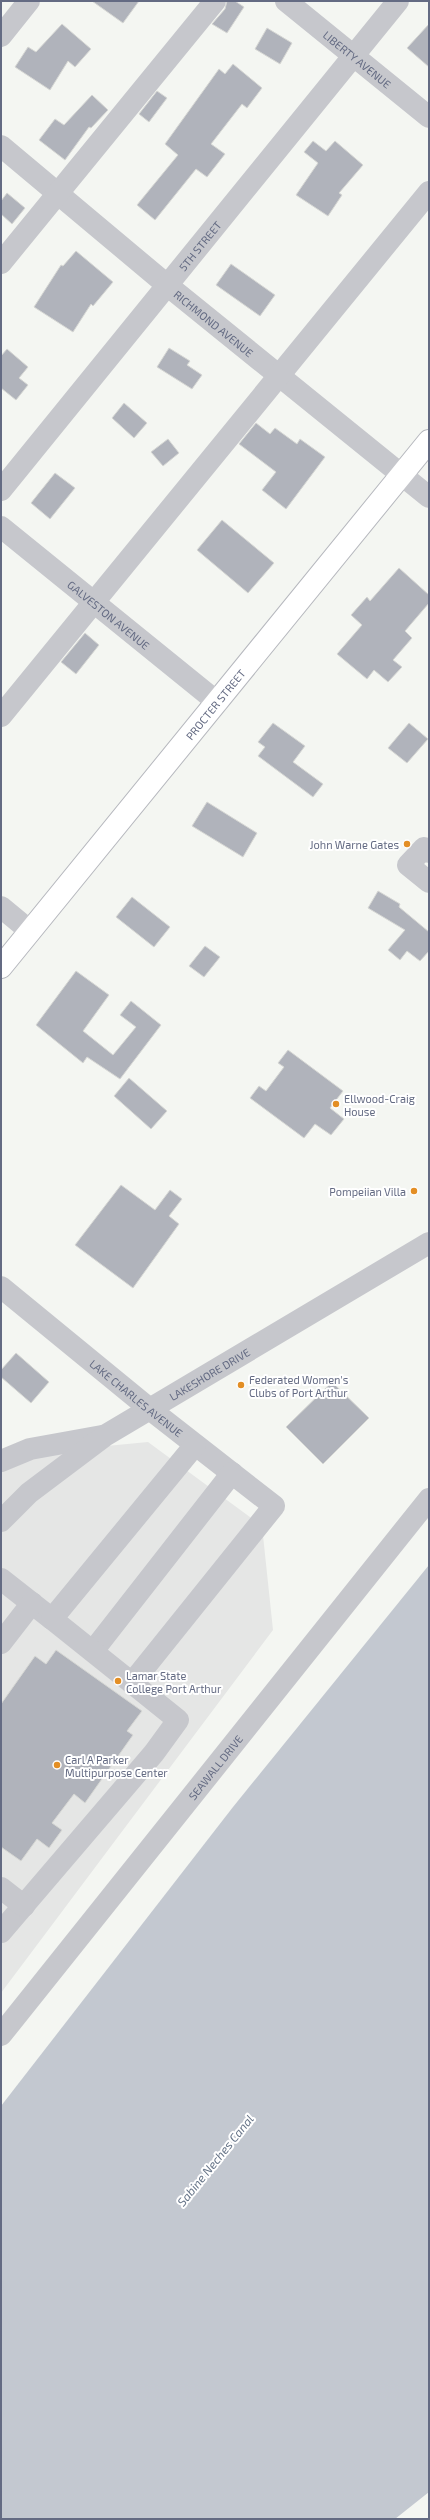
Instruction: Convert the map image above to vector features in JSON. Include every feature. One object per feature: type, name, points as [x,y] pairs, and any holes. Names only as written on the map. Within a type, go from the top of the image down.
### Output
[{"type":"main road","name":"PROCTER STREET","points":[[1,967],[429,441]]},
{"type":"street","points":[[1,36],[29,1]]},
{"type":"street","points":[[1,263],[215,1]]},
{"type":"street","name":"LIBERTY AVENUE","points":[[286,1],[429,118]]},
{"type":"street","name":"5TH STREET","points":[[1,490],[398,1]]},
{"type":"street","name":"RICHMOND AVENUE","points":[[1,146],[59,192],[167,285],[429,497]]},
{"type":"street","points":[[1,716],[429,192]]},
{"type":"street","name":"GALVESTON AVENUE","points":[[1,527],[217,702]]},
{"type":"street","points":[[429,852],[424,848],[408,865],[429,882]]},
{"type":"street","points":[[1,907],[30,931]]},
{"type":"street","name":"LAKESHORE DRIVE","points":[[1,1520],[29,1493],[106,1435],[151,1410],[429,1243]]},
{"type":"street","name":"LAKE CHARLES AVENUE","points":[[1,1286],[151,1410],[274,1506],[132,1682]]},
{"type":"street","points":[[1,1461],[30,1449],[106,1435]]},
{"type":"street","points":[[52,1619],[195,1445]]},
{"type":"street","points":[[93,1651],[232,1474]]},
{"type":"street","name":"SEAWALL DRIVE","points":[[1,2036],[429,1499]]},
{"type":"street","points":[[1,1580],[93,1651],[178,1720],[154,1753],[1,1932]]},
{"type":"street","points":[[1,1643],[32,1603]]},
{"type":"street","points":[[1,1888],[24,1906]]},
{"type":"shaded area","name":"Lamar State College Port Arthur","points":[[148,1442],[262,1526],[273,1630],[1,1993],[1,1449],[34,1453]]},
{"type":"water","name":"Sabine Neches Canal","points":[[429,1565],[429,2492],[395,2519],[1,2519],[1,2106],[233,1807]]},
{"type":"building","points":[[92,1],[139,1],[123,23]]},
{"type":"building","points":[[227,1],[235,1],[244,7],[227,33],[212,24],[225,9]]},
{"type":"building","points":[[62,24],[91,49],[75,67],[68,61],[50,90],[15,67],[28,47],[36,52]]},
{"type":"building","points":[[429,24],[429,67],[407,48]]},
{"type":"building","points":[[267,28],[292,43],[280,64],[255,49]]},
{"type":"building","points":[[233,64],[262,88],[247,108],[242,104],[211,144],[225,154],[207,177],[196,169],[155,220],[137,205],[178,155],[165,144],[219,69],[225,74]]},
{"type":"building","points":[[157,91],[167,98],[149,122],[139,114]]},
{"type":"building","points":[[92,95],[108,110],[91,128],[89,127],[65,160],[39,140],[55,119],[64,125]]},
{"type":"building","points":[[313,141],[326,151],[335,141],[363,165],[339,193],[342,195],[328,216],[296,195],[318,163],[304,152]]},
{"type":"building","points":[[7,193],[25,208],[12,224],[1,214],[1,201]]},
{"type":"building","points":[[76,251],[113,282],[93,306],[91,304],[73,332],[34,307],[61,265],[63,266]]},
{"type":"building","points":[[231,264],[275,295],[260,316],[216,285]]},
{"type":"building","points":[[169,348],[190,361],[187,365],[202,375],[192,389],[157,367]]},
{"type":"building","points":[[7,349],[28,367],[19,378],[28,385],[16,400],[1,388],[1,356]]},
{"type":"building","points":[[124,403],[147,423],[134,438],[112,418]]},
{"type":"building","points":[[256,423],[270,434],[275,428],[297,444],[300,439],[325,457],[286,509],[262,490],[276,472],[239,444]]},
{"type":"building","points":[[168,439],[179,453],[163,466],[151,452]]},
{"type":"building","points":[[55,473],[75,488],[50,519],[31,503]]},
{"type":"building","points":[[222,520],[274,563],[248,593],[197,550]]},
{"type":"building","points":[[399,568],[429,595],[429,603],[405,631],[412,638],[393,660],[402,667],[388,682],[374,670],[367,679],[337,654],[362,625],[351,615],[367,597],[370,601]]},
{"type":"building","points":[[85,633],[99,645],[76,674],[61,662]]},
{"type":"building","points":[[273,723],[305,746],[293,762],[323,784],[313,797],[258,756],[265,747],[258,742]]},
{"type":"building","points":[[409,723],[428,739],[407,763],[388,748]]},
{"type":"building","points":[[207,802],[257,833],[243,857],[192,826]]},
{"type":"building","points":[[378,891],[400,904],[399,907],[429,932],[429,951],[420,961],[407,951],[400,960],[388,950],[405,930],[368,908]]},
{"type":"building","points":[[132,897],[170,927],[154,947],[116,917]]},
{"type":"building","points":[[205,946],[220,957],[204,977],[189,966]]},
{"type":"building","points":[[76,971],[109,995],[83,1031],[113,1055],[136,1027],[120,1015],[131,1001],[161,1025],[120,1079],[87,1057],[83,1063],[36,1025]]},
{"type":"building","points":[[288,1050],[343,1091],[330,1108],[344,1119],[331,1135],[315,1124],[304,1138],[250,1098],[259,1086],[266,1091],[284,1067],[278,1063]]},
{"type":"building","points":[[129,1078],[167,1111],[151,1129],[114,1096]]},
{"type":"building","points":[[121,1185],[155,1210],[170,1190],[182,1199],[169,1216],[179,1224],[133,1288],[75,1245]]},
{"type":"building","points":[[16,1353],[49,1382],[31,1403],[1,1377],[1,1370]]},
{"type":"building","points":[[332,1382],[369,1418],[323,1464],[286,1427]]},
{"type":"building","name":"Carl A Parker Multipurpose Center","points":[[56,1650],[142,1711],[127,1731],[133,1735],[85,1803],[74,1794],[52,1823],[62,1830],[49,1848],[37,1839],[21,1861],[1,1847],[1,1704],[35,1656],[46,1664]]},
{"type":"place","name":"John Warne Gates","points":[[407,844]]},
{"type":"place","name":"Ellwood-Craig House","points":[[336,1104]]},
{"type":"place","name":"Pompeiian Villa","points":[[414,1191]]},
{"type":"place","name":"Federated Women's Clubs of Port Arthur","points":[[241,1385]]},
{"type":"place","name":"Lamar State College Port Arthur","points":[[118,1681]]},
{"type":"place","name":"Carl A Parker Multipurpose Center","points":[[57,1765]]}]
